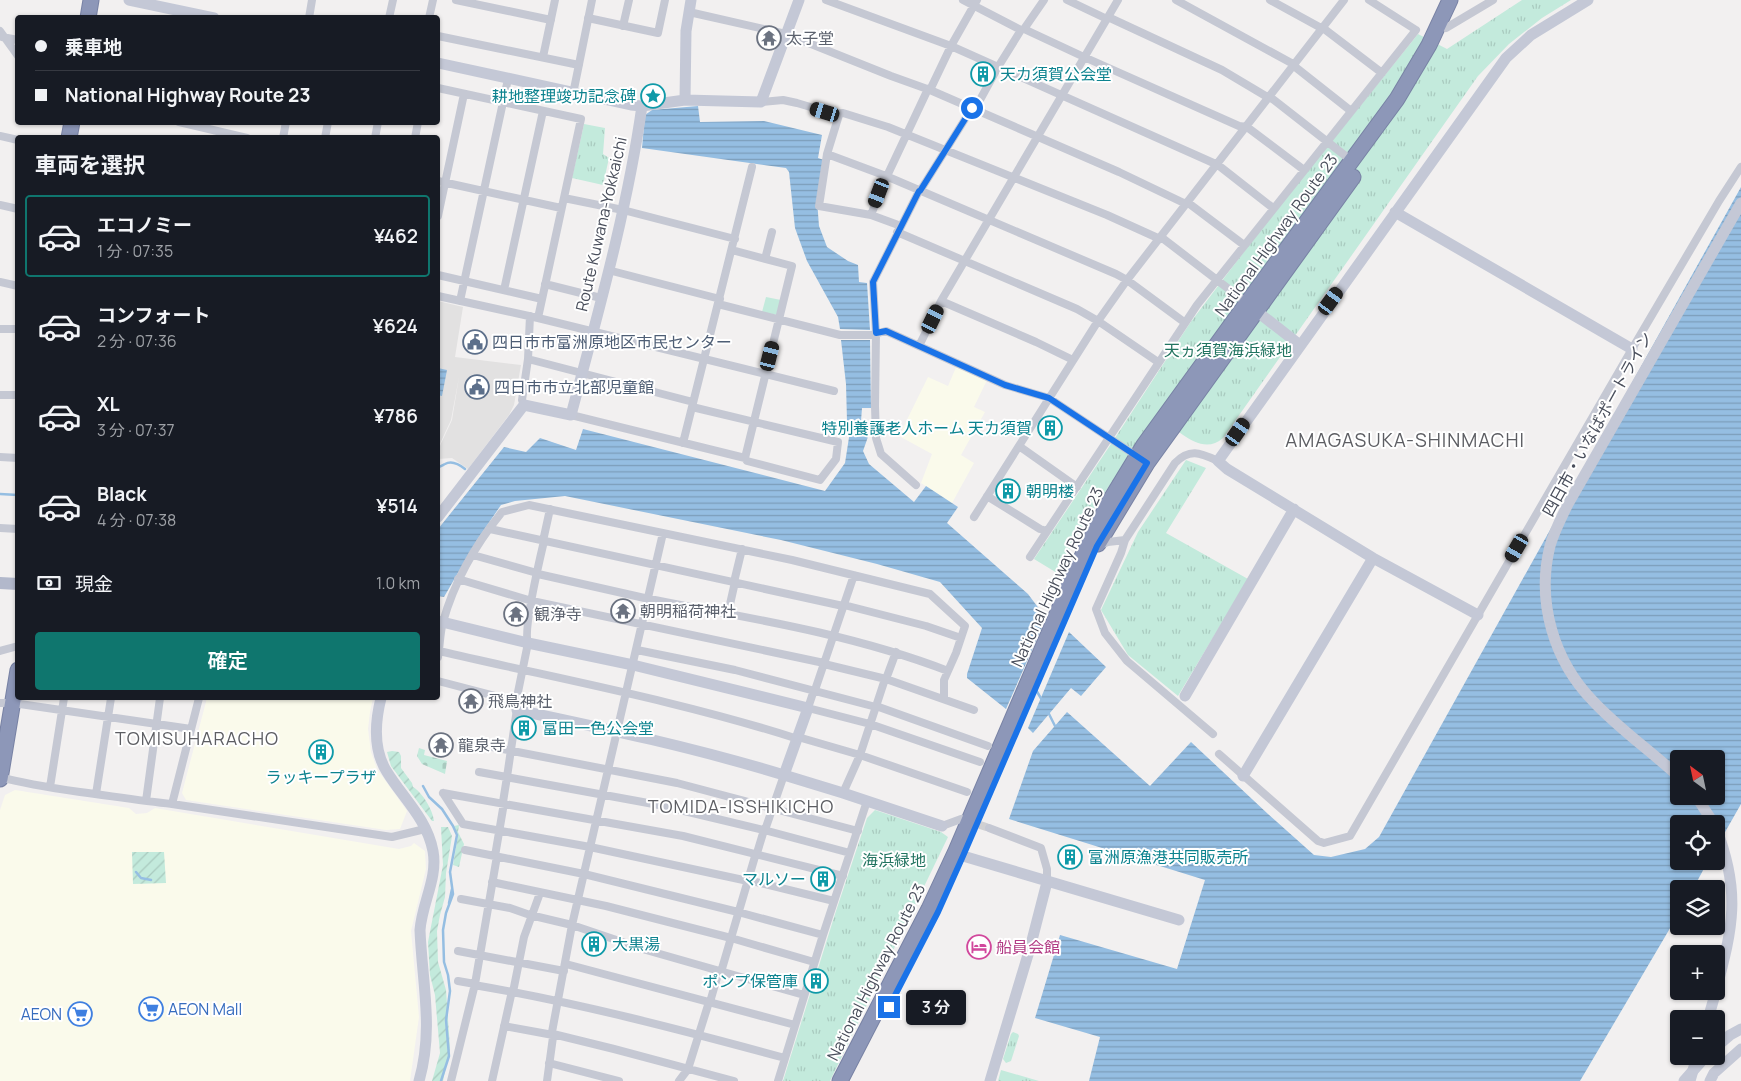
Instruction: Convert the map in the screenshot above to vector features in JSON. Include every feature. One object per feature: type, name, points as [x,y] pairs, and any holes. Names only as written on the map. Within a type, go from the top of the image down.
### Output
[{"type":"highway","points":[[88,15],[91,0]]},
{"type":"highway","name":"National Highway Route 23","points":[[1252,307],[1408,81],[1429,45],[1450,0]]},
{"type":"highway","name":"National Highway Route 23","points":[[850,1081],[908,972],[963,856],[1093,532],[1142,459],[1252,307],[1401,109],[1419,81],[1459,0]]},
{"type":"highway","name":"National Highway Route 23","points":[[1064,608],[1142,459]]},
{"type":"highway","points":[[0,777],[6,703],[15,678]]},
{"type":"highway","name":"National Highway Route 23","points":[[840,1081],[929,909],[1009,738]]},
{"type":"main road","points":[[0,583],[15,584]]},
{"type":"street","points":[[130,0],[200,15]]},
{"type":"street","points":[[310,15],[312,0]]},
{"type":"street","points":[[390,15],[393,0]]},
{"type":"street","points":[[430,15],[433,0]]},
{"type":"street","points":[[456,0],[551,20]]},
{"type":"street","points":[[543,58],[555,0]]},
{"type":"street","points":[[573,94],[592,0]]},
{"type":"street","points":[[623,26],[629,0]]},
{"type":"street","points":[[588,18],[658,33],[665,0]]},
{"type":"street","points":[[685,100],[686,31],[690,0]]},
{"type":"street","points":[[761,102],[799,0]]},
{"type":"street","points":[[826,0],[950,46],[1218,165],[1273,208]]},
{"type":"street","points":[[963,0],[976,3],[1023,29],[1186,103],[1239,126],[1247,127],[1304,170]]},
{"type":"street","points":[[916,485],[885,459],[878,445],[874,406],[873,282],[920,191],[974,109],[998,67],[1044,0]]},
{"type":"street","points":[[1066,0],[1222,70],[1270,97],[1352,161]]},
{"type":"street","points":[[919,346],[941,301],[988,219],[1118,0]]},
{"type":"street","points":[[1176,0],[1294,66],[1351,111]]},
{"type":"street","points":[[1270,0],[1323,28],[1382,73]]},
{"type":"street","points":[[974,517],[1098,321],[1127,280],[1344,0]]},
{"type":"street","points":[[1030,557],[1184,322],[1216,279],[1416,30],[1369,0]]},
{"type":"street","points":[[1446,28],[1493,0]]},
{"type":"street","points":[[1218,461],[1506,58],[1531,35],[1588,0]]},
{"type":"street","points":[[871,215],[887,176],[950,46],[976,3]]},
{"type":"street","points":[[689,12],[786,34],[929,90],[1187,203],[1244,245]]},
{"type":"street","points":[[2,35],[15,39]]},
{"type":"street","points":[[2,35],[15,52]]},
{"type":"street","points":[[440,36],[579,65]]},
{"type":"street","points":[[440,63],[573,94],[642,106],[685,100],[761,102],[783,100],[839,114],[843,113],[946,149],[1160,238],[1300,345]]},
{"type":"street","points":[[460,301],[508,79]]},
{"type":"street","points":[[440,88],[581,119],[542,299],[534,317],[522,400],[524,405]]},
{"type":"street","points":[[464,94],[441,182],[561,208]]},
{"type":"street","name":"Route Kuwana-Yokkaichi","points":[[571,415],[623,210],[642,106]]},
{"type":"street","points":[[504,290],[543,111]]},
{"type":"street","points":[[839,114],[827,154],[819,206],[871,215],[965,260],[1048,295],[1098,321],[1158,362]]},
{"type":"street","points":[[192,125],[234,135]]},
{"type":"street","points":[[0,136],[15,139]]},
{"type":"street","points":[[827,154],[887,176],[1127,280],[1184,322]]},
{"type":"street","points":[[683,443],[752,167]]},
{"type":"street","points":[[1219,754],[1318,841],[1324,843],[1350,836],[1632,349],[1741,167]]},
{"type":"street","points":[[564,198],[623,210],[735,239]]},
{"type":"street","name":"四日市・いなばポートライン","points":[[1670,769],[1597,706],[1567,668],[1558,651],[1547,613],[1547,565],[1553,540],[1568,504],[1741,204]]},
{"type":"street","points":[[0,205],[15,208]]},
{"type":"street","points":[[1395,212],[1632,349]]},
{"type":"street","points":[[765,259],[772,232]]},
{"type":"street","points":[[732,250],[792,266],[745,458]]},
{"type":"street","points":[[608,270],[779,319],[843,334],[874,334],[886,331],[1005,385],[1049,398],[1142,459]]},
{"type":"street","points":[[440,275],[542,299]]},
{"type":"street","points":[[0,282],[15,285]]},
{"type":"street","points":[[545,284],[601,298]]},
{"type":"street","points":[[440,296],[593,331],[834,391]]},
{"type":"street","points":[[941,301],[1030,339],[1073,360]]},
{"type":"street","points":[[0,329],[15,329]]},
{"type":"street","points":[[524,405],[745,458],[747,461],[820,480],[836,459],[838,442],[753,422],[528,359]]},
{"type":"street","points":[[0,395],[15,395]]},
{"type":"street","points":[[440,514],[524,405]]},
{"type":"street","points":[[1019,446],[1077,487]]},
{"type":"street","points":[[1213,734],[1127,661],[1105,633],[1096,609],[1122,553],[1125,540],[1175,463],[1181,457],[1197,453],[1218,461],[1227,469],[1373,558],[1478,615]]},
{"type":"street","points":[[0,458],[15,458]]},
{"type":"street","points":[[987,496],[1040,529],[1047,531]]},
{"type":"street","points":[[944,699],[944,680],[964,626],[930,594],[742,549],[530,505],[502,512],[458,579],[441,622],[633,665],[870,724],[980,762]]},
{"type":"street","points":[[450,1081],[475,985],[504,803],[510,750],[518,706],[517,697],[528,643],[527,634],[532,600],[550,509]]},
{"type":"street","points":[[1185,696],[1294,509]]},
{"type":"street","points":[[0,528],[15,529]]},
{"type":"street","points":[[490,529],[844,606],[926,626],[961,638]]},
{"type":"street","points":[[547,1081],[558,1001],[572,925],[663,533]]},
{"type":"street","points":[[1097,546],[1108,542],[1125,540]]},
{"type":"street","points":[[728,613],[742,549]]},
{"type":"street","points":[[473,556],[538,574],[649,599],[728,613],[833,636],[896,652],[948,670]]},
{"type":"street","points":[[1244,776],[1373,558]]},
{"type":"street","points":[[679,1081],[688,1069],[731,938],[756,853],[854,575]]},
{"type":"street","points":[[458,579],[532,600],[824,663],[885,679],[974,710]]},
{"type":"street","points":[[0,651],[15,647]]},
{"type":"street","points":[[637,650],[734,670],[815,690],[876,707],[988,746]]},
{"type":"street","points":[[843,792],[860,755],[896,652]]},
{"type":"street","points":[[440,654],[522,670],[722,716],[860,755],[967,792]]},
{"type":"street","points":[[440,682],[518,706],[724,756],[843,792],[942,826],[961,819]]},
{"type":"street","points":[[50,787],[64,700]]},
{"type":"street","points":[[96,794],[111,700]]},
{"type":"street","points":[[146,801],[160,700]]},
{"type":"street","points":[[172,804],[199,700]]},
{"type":"street","points":[[381,700],[377,724],[381,758],[387,773],[413,808],[425,829],[433,850],[434,868],[431,886],[421,915],[420,930],[428,1026],[419,1081]]},
{"type":"street","points":[[6,703],[191,729]]},
{"type":"street","points":[[487,746],[677,783],[858,831]]},
{"type":"street","points":[[479,772],[659,805],[765,830],[850,853]]},
{"type":"street","points":[[0,777],[50,787],[392,837],[425,829]]},
{"type":"street","points":[[834,901],[590,847],[500,829],[463,824],[443,792],[683,836],[843,876]]},
{"type":"street","points":[[778,1081],[814,962],[867,801]]},
{"type":"street","points":[[989,828],[1041,848],[1048,869],[1047,882],[1030,948],[990,1081]]},
{"type":"street","points":[[465,850],[584,874],[738,912],[823,936]]},
{"type":"street","points":[[1725,852],[1734,898],[1730,938],[1725,957]]},
{"type":"street","points":[[963,856],[1178,920]]},
{"type":"street","points":[[492,882],[578,900],[731,938],[814,962]]},
{"type":"street","points":[[492,1081],[524,937],[540,893]]},
{"type":"street","points":[[461,899],[510,908],[572,925],[720,972],[804,995]]},
{"type":"street","points":[[458,952],[565,968],[710,1002],[795,1026]]},
{"type":"street","points":[[458,981],[558,1001],[785,1058]]},
{"type":"street","points":[[504,1026],[553,1034],[734,1081]]},
{"type":"street","points":[[1725,1039],[1741,1028]]},
{"type":"street","points":[[1710,1081],[1714,1073],[1741,1049]]},
{"type":"street","points":[[549,1063],[619,1081]]},
{"type":"street","points":[[1690,1081],[1694,1065]]},
{"type":"street","points":[[1684,1081],[1698,1065]]},
{"type":"shaded area","name":"四日市市立北部児童館","points":[[440,301],[463,307],[455,357],[521,365],[514,405],[509,415],[468,469],[452,458],[440,459],[440,446],[452,420],[459,377],[451,420],[440,444]]},
{"type":"shaded area","points":[[957,365],[987,380],[974,407],[985,412],[961,455],[974,463],[952,503],[921,483],[932,454],[899,436],[928,377],[948,386]]},
{"type":"shaded area","points":[[206,700],[373,700],[368,729],[371,752],[377,769],[407,811],[400,829],[386,830],[186,800],[182,793]]},
{"type":"shaded area","points":[[15,790],[129,808],[136,814],[147,813],[155,808],[399,849],[411,846],[414,843],[425,851],[426,869],[411,931],[419,1017],[410,1081],[0,1081],[0,810],[5,795]]},
{"type":"green space","name":"天ヵ須賀海浜緑地","points":[[1522,0],[1571,0],[1542,18],[1509,44],[1478,76],[1223,438],[1207,445],[1198,443],[1182,434],[1160,416],[1127,459],[1080,530],[1057,573],[1034,559],[1190,323],[1265,224],[1418,34],[1447,49]]},
{"type":"green space","points":[[584,124],[605,128],[603,154],[609,158],[603,185],[572,178]]},
{"type":"green space","points":[[766,297],[781,300],[777,315],[762,312]]},
{"type":"green space","points":[[1186,460],[1206,468],[1166,533],[1248,579],[1178,696],[1128,655],[1101,610],[1138,532]]},
{"type":"green space","points":[[419,748],[425,750],[424,755],[447,761],[445,774],[422,764],[417,756]]},
{"type":"green space","points":[[387,752],[399,752],[401,768],[413,787],[426,802],[432,812],[434,821],[432,821],[391,766]]},
{"type":"green space","name":"海浜緑地","points":[[875,810],[941,832],[948,837],[830,1081],[783,1081],[867,818]]},
{"type":"green space","points":[[459,825],[458,832],[464,844],[459,867],[453,865],[458,835],[454,826]]},
{"type":"green space","points":[[441,827],[448,827],[452,836],[446,873],[445,897],[437,931],[438,962],[446,990],[450,1048],[443,1081],[432,1081],[440,1053],[435,995],[430,975],[428,942],[443,865]]},
{"type":"green space","points":[[132,852],[164,852],[166,883],[133,884]]},
{"type":"green space","points":[[1013,1032],[1019,1036],[1011,1061],[1006,1063],[1003,1059]]},
{"type":"green space","points":[[1001,1070],[1039,1081],[998,1081]]},
{"type":"water","points":[[698,106],[700,122],[764,121],[822,135],[818,158],[824,160],[817,200],[819,226],[827,247],[848,261],[858,265],[859,282],[867,283],[870,330],[840,329],[838,317],[807,261],[795,228],[789,172],[786,168],[642,148],[645,115],[652,110]]},
{"type":"water","points":[[1741,187],[1741,804],[1725,832],[1725,815],[1670,815],[1670,870],[1703,870],[1698,880],[1670,880],[1670,928],[1580,1081],[1089,1081],[1100,1037],[1035,1018],[1060,935],[1177,969],[1205,880],[1009,819],[1033,751],[1067,712],[1150,786],[1191,742],[1314,855],[1331,857],[1365,849],[1379,837]]},
{"type":"water","points":[[841,340],[870,340],[871,408],[862,408],[861,421],[847,421],[846,384]]},
{"type":"water","points":[[440,368],[447,370],[442,396],[440,396]]},
{"type":"water","points":[[583,429],[825,491],[845,463],[850,431],[861,431],[862,434],[869,434],[863,451],[869,464],[914,502],[926,486],[958,507],[947,523],[1028,594],[1046,618],[1006,709],[967,678],[982,628],[940,582],[781,540],[565,496],[515,501],[501,505],[477,540],[444,597],[440,596],[440,527],[504,447],[526,452],[540,438],[576,450]]},
{"type":"water","points":[[1069,632],[1106,667],[1081,696],[1071,688],[1033,733],[1028,728]]},
{"type":"waterway","points":[[440,466],[453,463],[465,469]]},
{"type":"waterway","points":[[0,494],[15,495]]},
{"type":"waterway","points":[[1033,685],[1042,700]]},
{"type":"waterway","points":[[1048,712],[1055,726]]},
{"type":"waterway","points":[[423,786],[429,797],[442,809],[457,835],[450,872],[453,894],[446,913],[443,930],[444,962],[450,991],[446,1020],[449,1056],[441,1081]]},
{"type":"waterway","points":[[136,872],[141,878],[151,880]]},
{"type":"waterway","points":[[449,903],[452,889]]},
{"type":"tunnel","points":[[968,821],[989,828]]},
{"type":"place","name":"太子堂","points":[[769,38]]},
{"type":"place","name":"天カ須賀公会堂","points":[[983,74]]},
{"type":"place","name":"耕地整理竣功記念碑","points":[[653,96]]},
{"type":"place","name":"四日市市富洲原地区市民センター","points":[[475,342]]},
{"type":"place","name":"四日市市立北部児童館","points":[[477,387]]},
{"type":"place","name":"特別養護老人ホーム 天カ須賀","points":[[1050,428]]},
{"type":"place","name":"朝明楼","points":[[1008,491]]},
{"type":"place","name":"朝明稲荷神社","points":[[623,611]]},
{"type":"place","name":"観浄寺","points":[[516,614]]},
{"type":"place","name":"飛鳥神社","points":[[471,701]]},
{"type":"place","name":"富田一色公会堂","points":[[524,728]]},
{"type":"place","name":"龍泉寺","points":[[441,745]]},
{"type":"place","name":"ラッキープラザ","points":[[321,752]]},
{"type":"place","name":"富洲原漁港共同販売所","points":[[1070,857]]},
{"type":"place","name":"マルソー","points":[[823,879]]},
{"type":"place","name":"大黒湯","points":[[594,944]]},
{"type":"place","name":"船員会館","points":[[979,947]]},
{"type":"place","name":"ポンプ保管庫","points":[[816,981]]},
{"type":"place","name":"AEON Mall","points":[[151,1009]]},
{"type":"place","name":"AEON","points":[[80,1014]]},
{"type":"district","name":"AMAGASUKA-SHINMACHI","points":[[1405,440]]},
{"type":"district","name":"TOMISUHARACHO","points":[[197,738]]},
{"type":"district","name":"TOMIDA-ISSHIKICHO","points":[[741,806]]},
{"type":"route","points":[[889,1007],[938,912],[1087,566],[1112,519],[1147,463],[1049,398],[1005,385],[886,331],[876,333],[873,282],[919,191],[972,108]]}]
